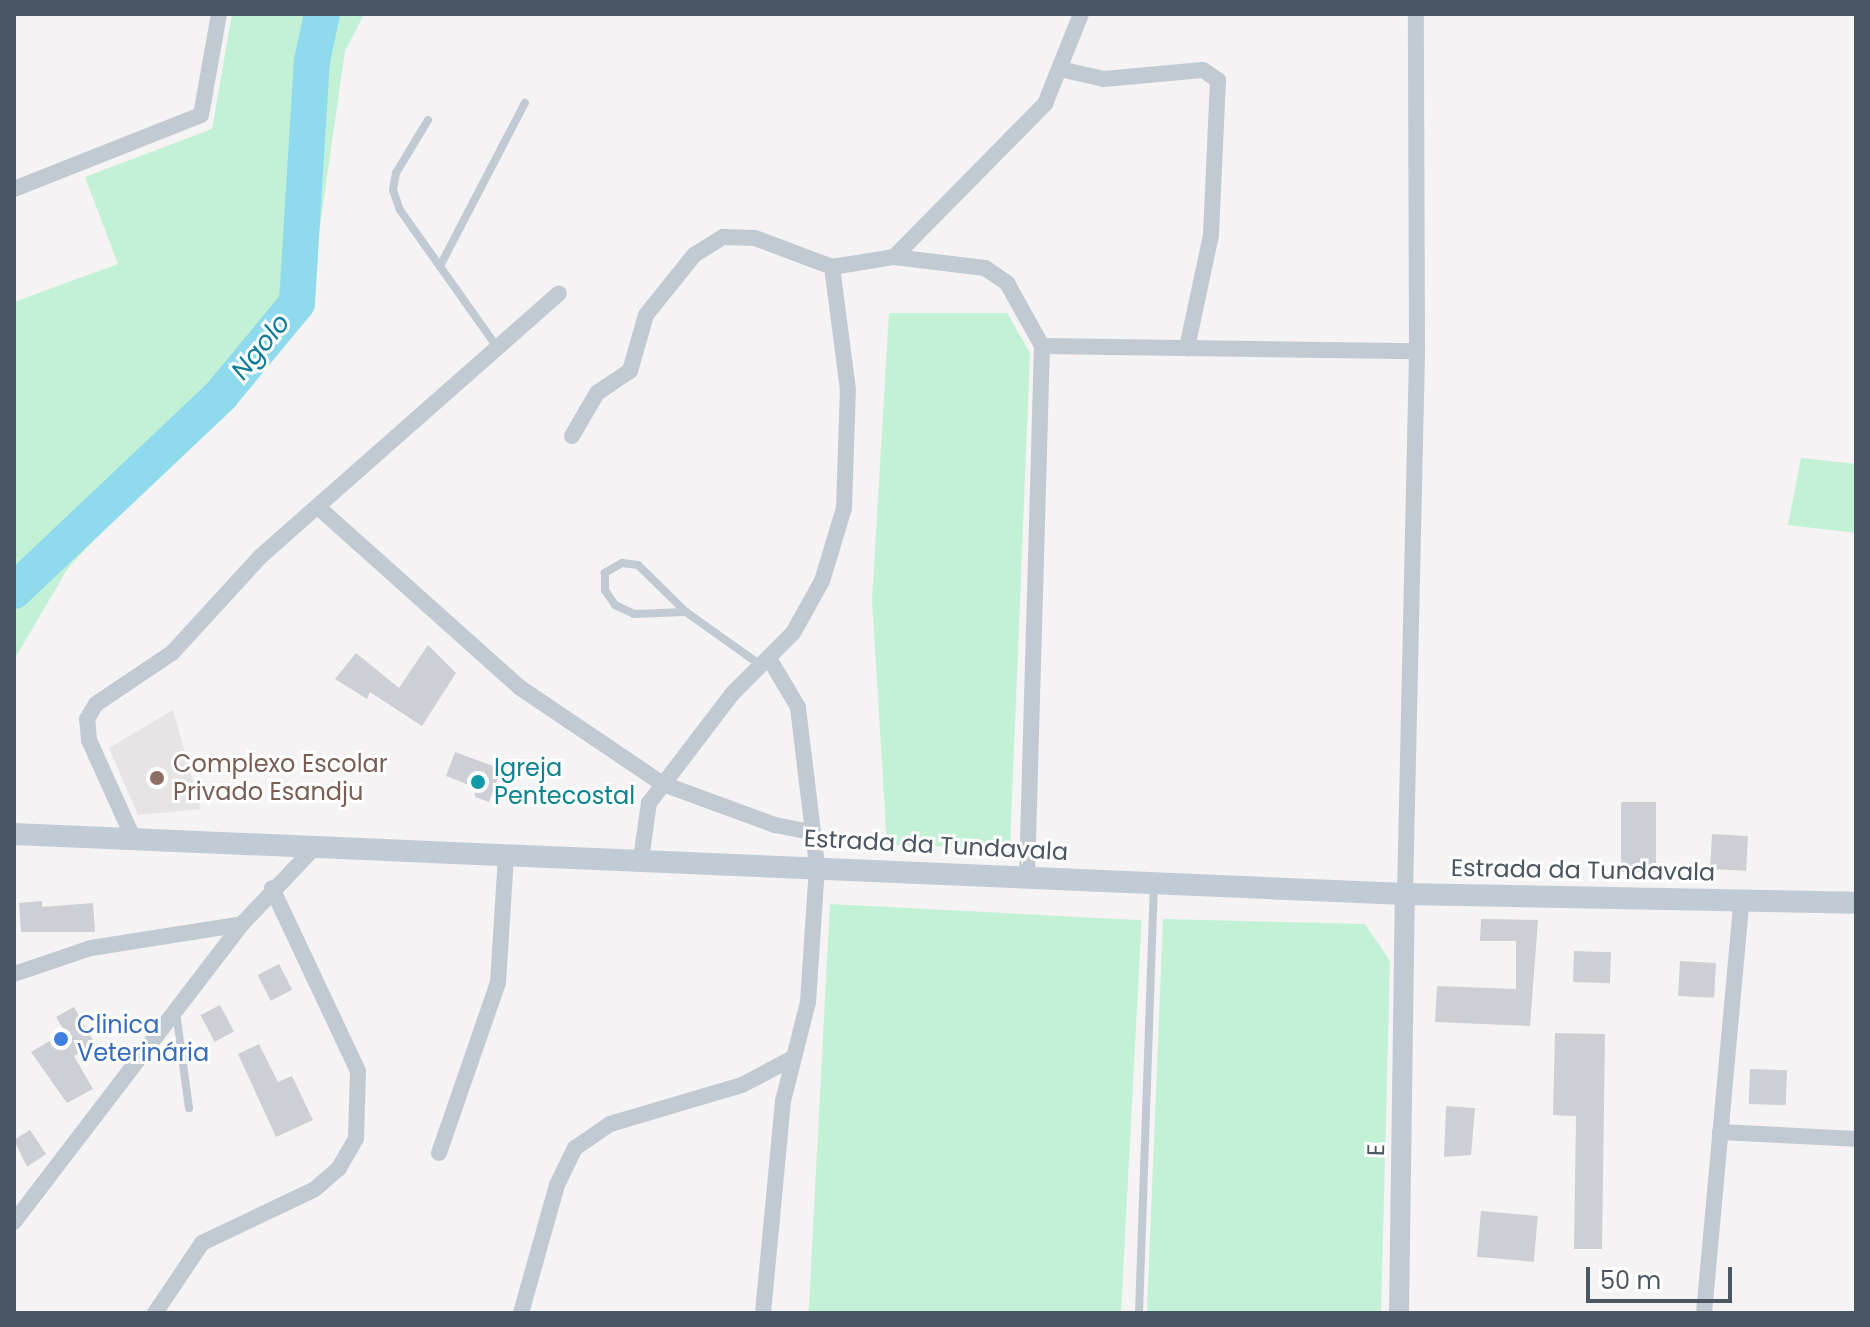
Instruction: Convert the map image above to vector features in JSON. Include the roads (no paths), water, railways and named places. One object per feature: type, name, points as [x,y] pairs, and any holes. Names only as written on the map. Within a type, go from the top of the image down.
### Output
[{"type":"main road","name":"Estrada da Tundavala","points":[[14,834],[312,850],[817,865],[1405,894],[1856,903]]},
{"type":"street","points":[[14,189],[201,115],[219,14]]},
{"type":"street","points":[[894,257],[1045,104],[1081,14]]},
{"type":"street","points":[[1405,894],[1417,351],[1416,14]]},
{"type":"street","points":[[1060,69],[1104,79],[1203,70],[1218,80],[1211,235],[1187,348]]},
{"type":"street","points":[[572,436],[597,393],[630,371],[646,315],[709,243],[755,238],[832,267],[894,257],[985,268],[1007,283],[1042,346],[1027,876]]},
{"type":"street","points":[[641,859],[644,820],[663,784],[732,694],[767,663],[822,581],[844,508],[848,390],[832,267]]},
{"type":"street","points":[[135,842],[89,740],[87,719],[96,704],[172,653],[261,556],[559,293]]},
{"type":"street","points":[[1042,346],[1417,351]]},
{"type":"street","points":[[318,507],[519,687],[663,784],[775,825],[812,832]]},
{"type":"street","points":[[763,1313],[793,1058],[808,1002],[817,865],[798,707],[767,663]]},
{"type":"street","points":[[14,1222],[242,924],[272,888],[312,850]]},
{"type":"street","points":[[439,1153],[498,983],[506,856]]},
{"type":"street","points":[[155,1313],[202,1243],[315,1189],[339,1168],[356,1138],[358,1071],[272,888]]},
{"type":"street","name":"E","points":[[1399,1313],[1405,894]]},
{"type":"street","points":[[1704,1313],[1742,899]]},
{"type":"street","points":[[14,974],[91,948],[242,924]]},
{"type":"street","points":[[521,1313],[557,1185],[575,1148],[610,1124],[742,1085],[793,1058]]},
{"type":"street","points":[[1720,1132],[1856,1139]]},
{"type":"lane","points":[[440,266],[525,103]]},
{"type":"lane","points":[[428,120],[396,173],[393,190],[400,210],[497,347]]},
{"type":"lane","points":[[686,612],[634,614],[615,605],[605,590],[605,573],[622,563],[638,565],[686,612],[767,663]]},
{"type":"lane","points":[[1139,1313],[1154,880]]},
{"type":"lane","points":[[175,1008],[189,1108]]},
{"type":"waterway","name":"Ngolo","points":[[14,591],[221,395],[297,303],[312,61],[322,14]]},
{"type":"place","name":"Complexo Escolar Privado Esandju","points":[[157,778]]},
{"type":"place","name":"Igreja Pentecostal","points":[[478,782]]},
{"type":"place","name":"Clinica Veterinária","points":[[61,1039]]}]
